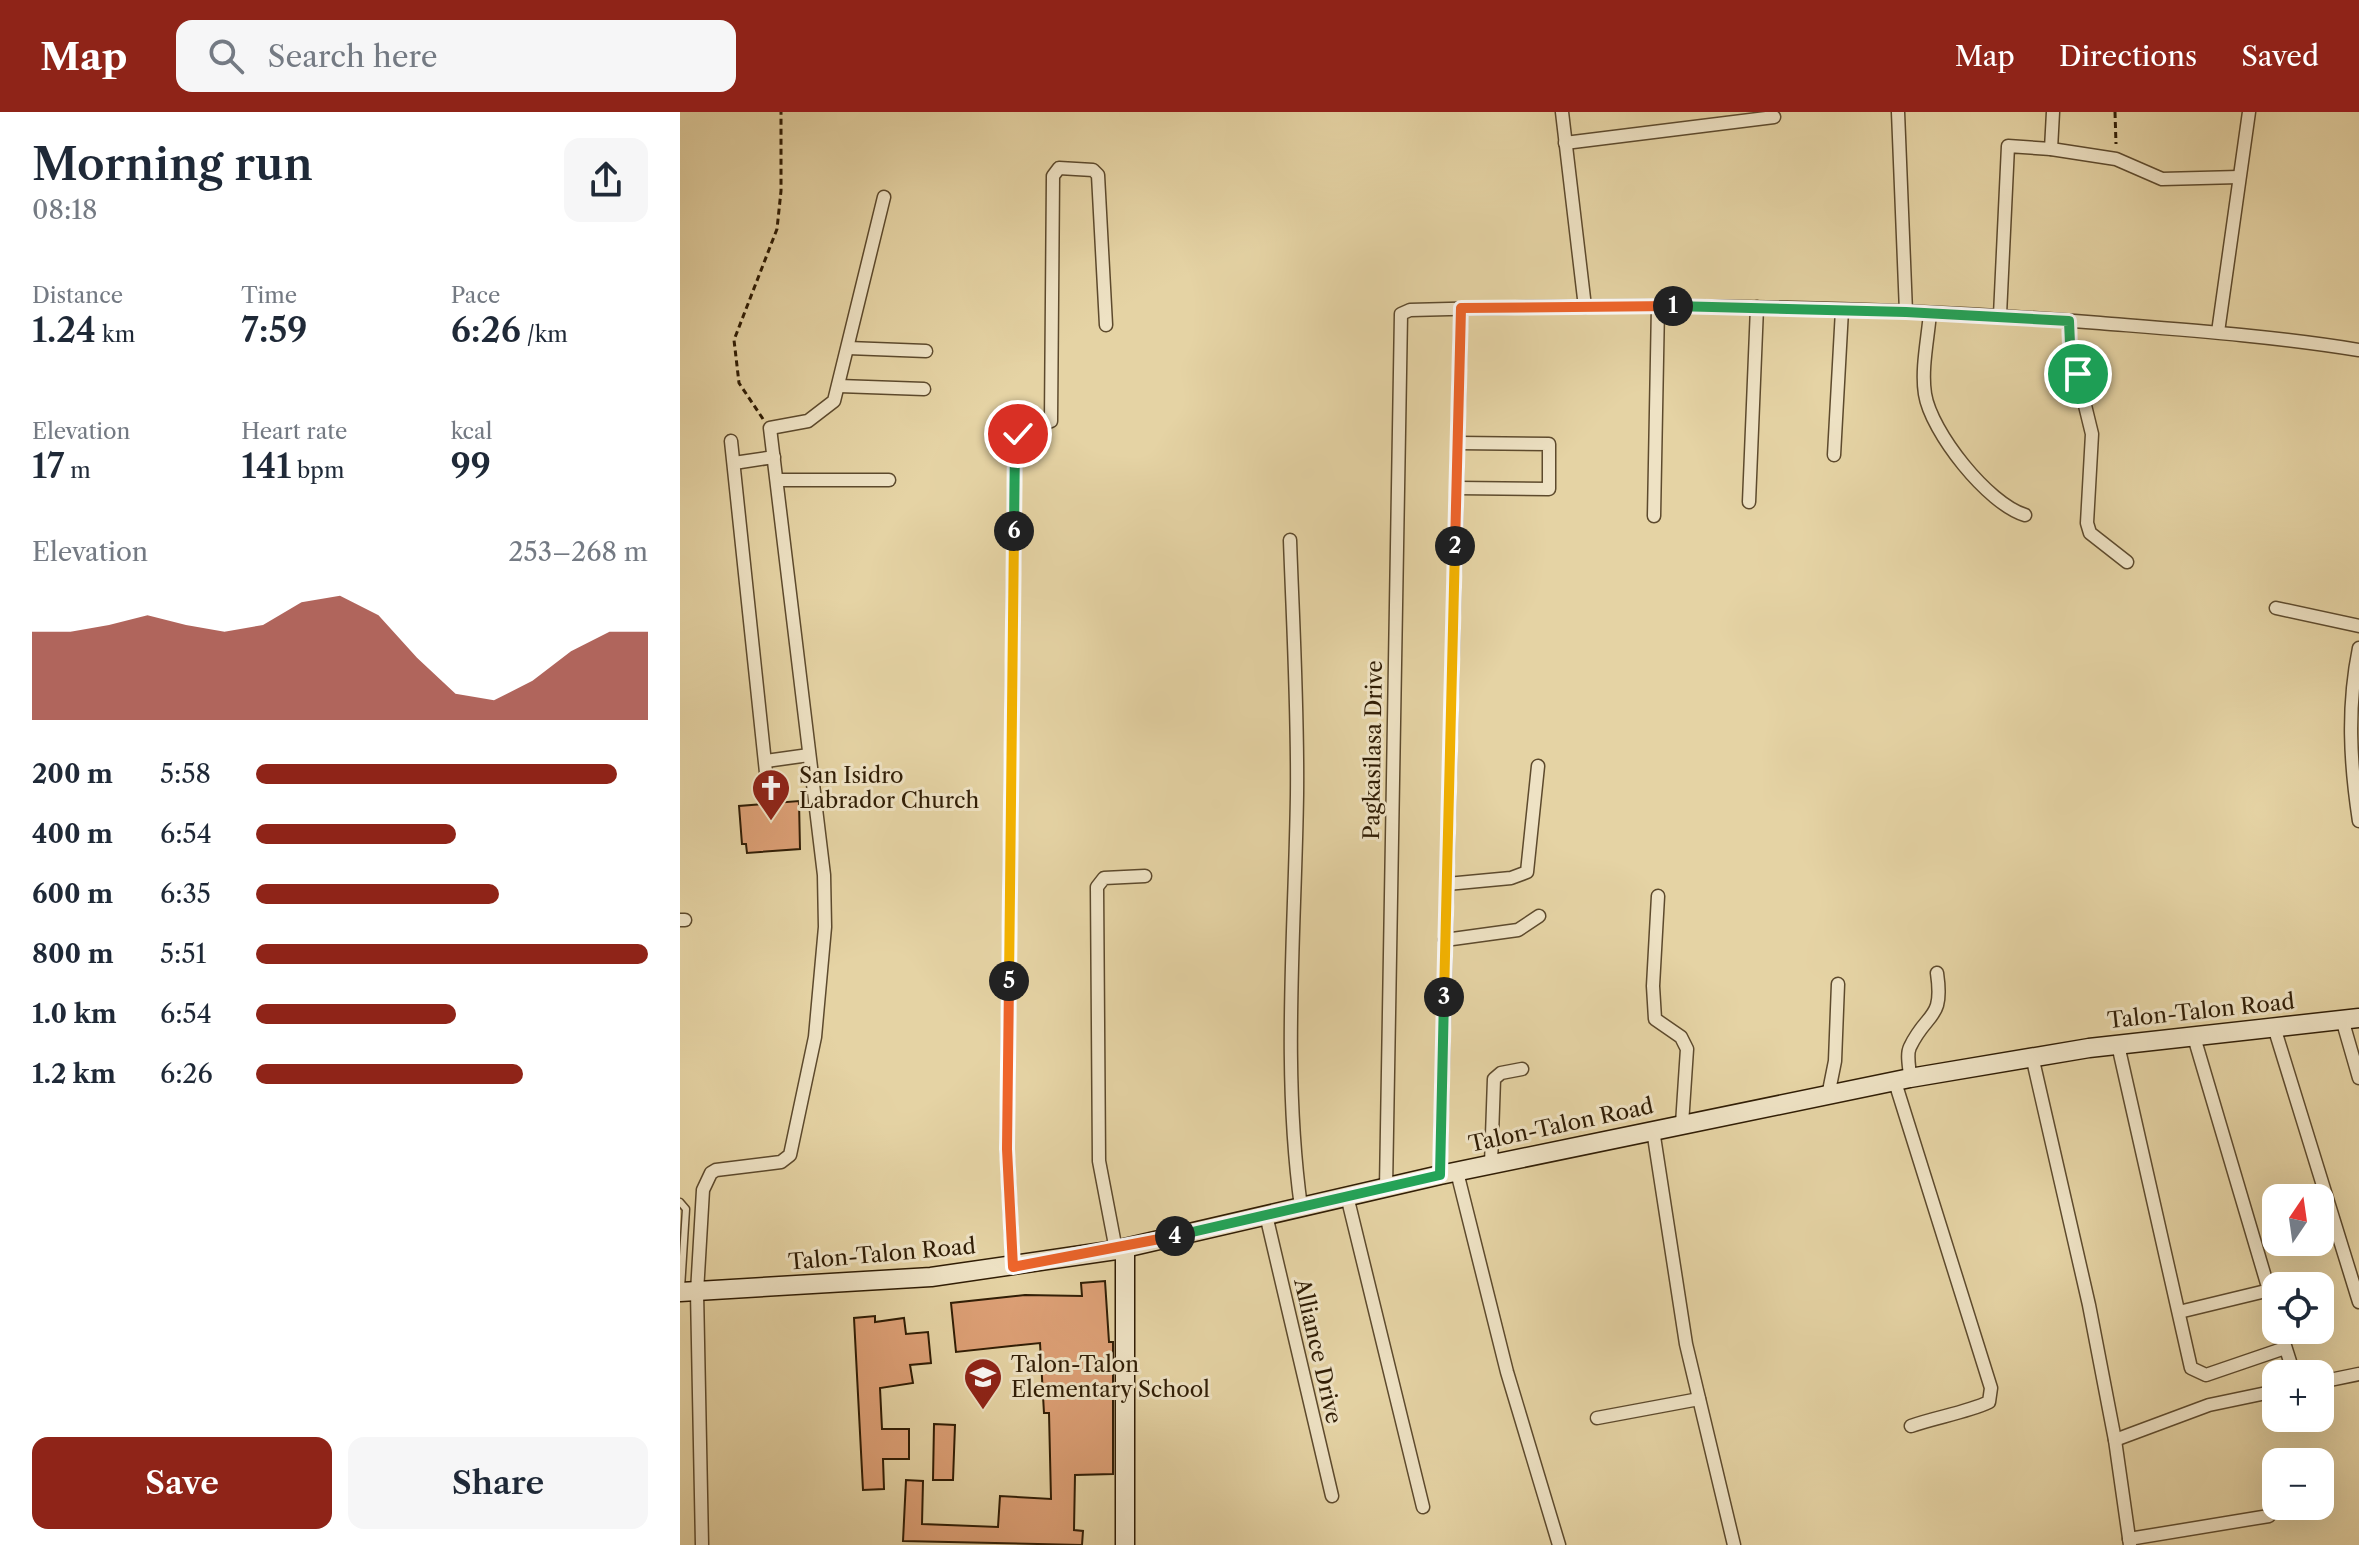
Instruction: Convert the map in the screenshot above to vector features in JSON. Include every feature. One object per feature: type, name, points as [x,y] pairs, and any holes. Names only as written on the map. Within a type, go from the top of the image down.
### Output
[{"type":"street","points":[[1562,112],[1585,307]]},
{"type":"street","points":[[1898,112],[1906,312]]},
{"type":"street","points":[[2051,149],[2053,112]]},
{"type":"street","points":[[2218,332],[2249,112]]},
{"type":"street","points":[[1565,143],[1774,117]]},
{"type":"street","points":[[2000,315],[2008,146],[2116,159],[2162,179],[2239,177]]},
{"type":"street","points":[[1013,1267],[1007,1149],[1015,441],[1018,434],[1051,421],[1053,176],[1059,168],[1093,170],[1098,175],[1106,325]]},
{"type":"street","points":[[702,1545],[686,1292],[703,1190],[711,1173],[781,1162],[790,1155],[795,1143],[815,1037],[825,927],[824,875],[770,428],[818,416],[834,401],[884,197]]},
{"type":"street","points":[[1654,516],[1658,306]]},
{"type":"street","points":[[1559,1545],[1448,1173],[1445,940],[1461,308],[1757,307],[2000,315],[2218,332],[2359,350]]},
{"type":"street","points":[[1749,502],[1757,307]]},
{"type":"street","name":"Pagkasilasa Drive","points":[[1386,1188],[1401,314],[1410,310],[1461,308]]},
{"type":"street","points":[[1834,455],[1842,310]]},
{"type":"street","points":[[1930,313],[1925,392],[1933,419],[1986,488],[2005,507],[2025,515]]},
{"type":"street","points":[[2069,321],[2070,344],[2092,434],[2087,523],[2090,533],[2127,562]]},
{"type":"street","points":[[848,348],[926,351]]},
{"type":"street","points":[[839,386],[924,389]]},
{"type":"street","points":[[731,441],[767,782]]},
{"type":"street","points":[[1457,488],[1549,489],[1549,444],[1458,443]]},
{"type":"street","points":[[734,463],[774,457]]},
{"type":"street","points":[[778,480],[889,480]]},
{"type":"street","points":[[1290,540],[1297,796],[1290,944],[1291,1122],[1301,1207]]},
{"type":"street","points":[[2276,608],[2359,626]]},
{"type":"street","points":[[2359,648],[2349,700],[2349,728],[2359,821]]},
{"type":"street","points":[[766,761],[809,755]]},
{"type":"street","points":[[1447,884],[1511,878],[1527,872],[1538,766]]},
{"type":"street","points":[[1125,1545],[1121,1249],[1099,1161],[1097,887],[1104,878],[1145,876]]},
{"type":"street","points":[[1658,896],[1653,986],[1655,1019],[1681,1037],[1687,1049],[1682,1124]]},
{"type":"street","points":[[1445,940],[1518,930],[1539,916]]},
{"type":"street","points":[[1911,1426],[1989,1402],[1991,1388],[1903,1080],[1909,1050],[1938,1008],[1937,973]]},
{"type":"street","points":[[1828,1096],[1835,1061],[1838,984]]},
{"type":"street","points":[[2350,1019],[2359,1078]]},
{"type":"street","name":"Talon-Talon Road","points":[[686,1292],[931,1277],[1013,1267],[1121,1249],[1448,1173],[1653,1130],[2032,1056],[2350,1019]]},
{"type":"street","points":[[2274,1027],[2359,1302]]},
{"type":"street","points":[[2194,1037],[2265,1272]]},
{"type":"street","points":[[2118,1045],[2191,1368],[2200,1375],[2285,1348]]},
{"type":"street","points":[[2032,1056],[2115,1440],[2130,1542],[2262,1517]]},
{"type":"street","points":[[1491,1164],[1494,1079],[1501,1073],[1522,1069]]},
{"type":"street","points":[[1653,1130],[1686,1344],[1734,1545]]},
{"type":"street","points":[[1347,1196],[1423,1507]]},
{"type":"street","name":"Alliance Drive","points":[[1266,1215],[1332,1496]]},
{"type":"street","points":[[2179,1312],[2262,1292]]},
{"type":"street","points":[[2284,1344],[2289,1360]]},
{"type":"street","points":[[2334,1379],[2359,1374]]},
{"type":"street","points":[[2115,1440],[2209,1405],[2262,1394]]},
{"type":"street","points":[[1597,1418],[1699,1399]]},
{"type":"lane","points":[[680,1202],[686,1209],[682,1245],[686,1292]]},
{"type":"path","points":[[770,428],[739,383],[734,340],[777,229],[781,191],[781,112]]},
{"type":"path","points":[[2115,112],[2116,159]]},
{"type":"building","name":"San Isidro Labrador Church","points":[[799,801],[800,849],[747,853],[746,844],[742,844],[739,806]]},
{"type":"building","points":[[1105,1281],[1109,1342],[1113,1342],[1113,1474],[1075,1475],[1074,1530],[1083,1531],[1082,1545],[903,1541],[906,1480],[923,1481],[922,1524],[998,1527],[1000,1496],[1051,1499],[1049,1413],[1044,1413],[1040,1343],[956,1352],[951,1303],[1025,1295],[1082,1296],[1081,1283]]},
{"type":"building","points":[[875,1316],[875,1322],[904,1318],[906,1334],[928,1332],[931,1363],[910,1365],[913,1383],[880,1388],[882,1429],[909,1429],[909,1459],[883,1459],[884,1489],[863,1490],[854,1318]]},
{"type":"building","points":[[934,1424],[955,1425],[953,1480],[933,1480]]},
{"type":"place","name":"San Isidro Labrador Church","points":[[771,822]]},
{"type":"place","name":"Talon-Talon Elementary School","points":[[983,1411]]},
{"type":"route","points":[[1018,434],[1015,437],[1007,1149],[1013,1267],[1116,1250],[1440,1175],[1461,308],[1757,307],[2000,315],[2069,321],[2070,344],[2078,374]]}]
